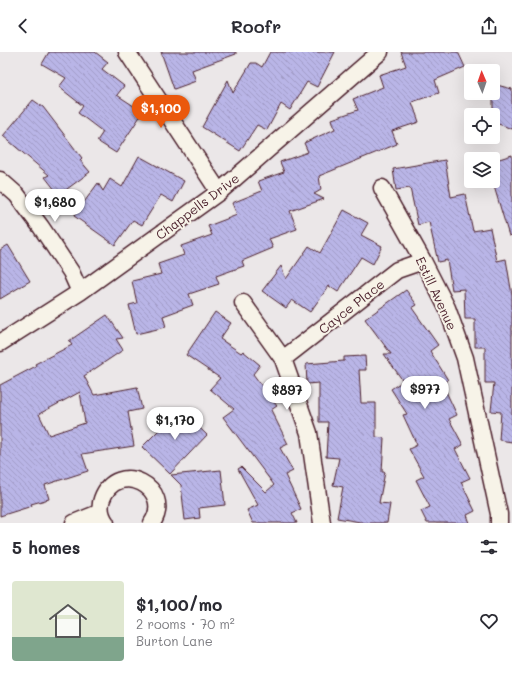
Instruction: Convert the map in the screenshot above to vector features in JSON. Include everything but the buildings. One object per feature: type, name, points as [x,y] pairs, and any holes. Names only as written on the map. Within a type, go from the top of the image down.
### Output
[{"type":"street","points":[[127,52],[219,192]]},
{"type":"street","name":"Chappells Drive","points":[[0,343],[80,292],[219,192],[380,52]]},
{"type":"street","points":[[0,180],[18,195],[41,227],[71,272],[80,292]]},
{"type":"street","name":"Estill Avenue","points":[[382,188],[423,260],[447,308],[464,358],[500,523]]},
{"type":"street","name":"Cayce Place","points":[[283,359],[397,270],[423,260]]},
{"type":"street","points":[[243,303],[283,359],[309,433],[322,523]]},
{"type":"street","points":[[74,523],[103,518],[101,502],[104,493],[110,486],[119,481],[129,479],[138,480],[147,486],[153,493],[157,502],[157,511],[152,523]]}]
